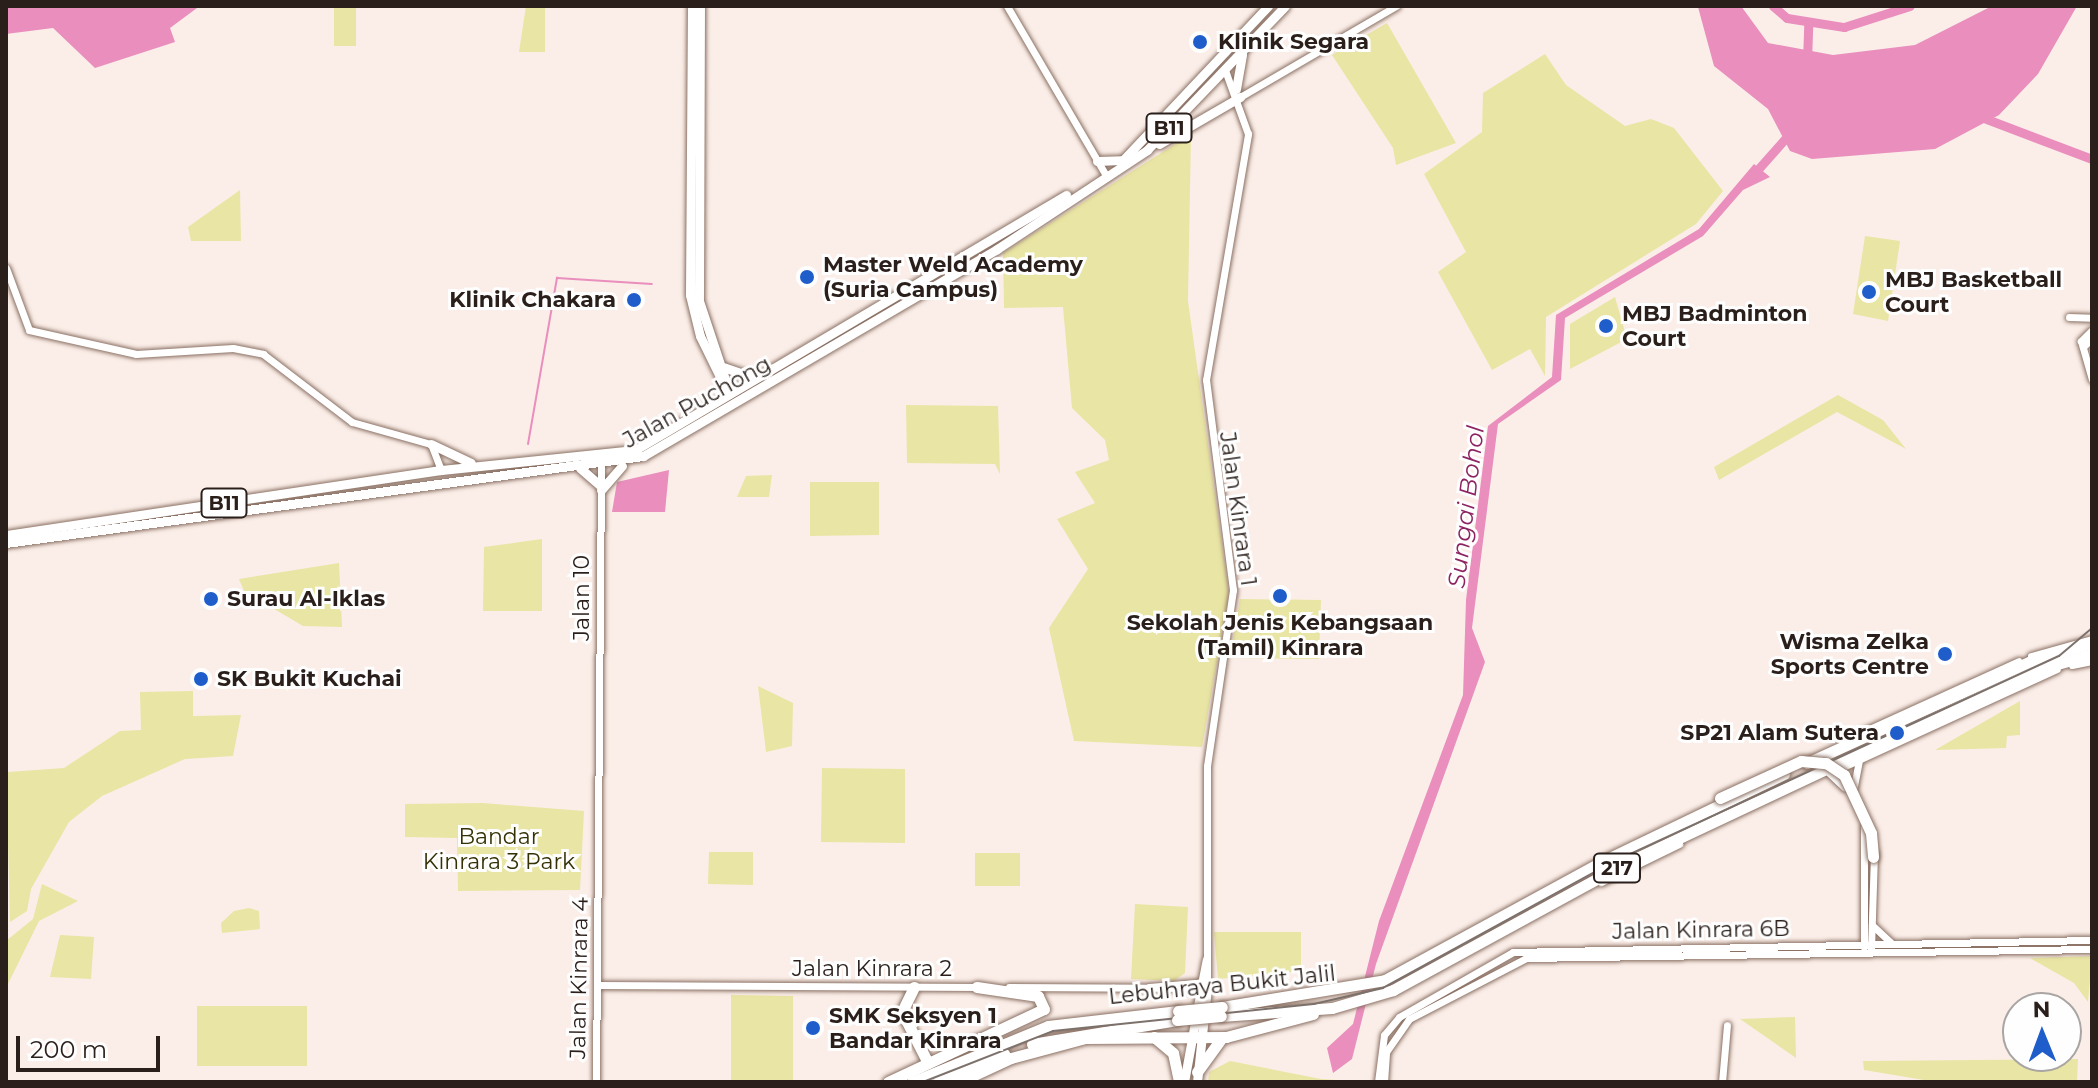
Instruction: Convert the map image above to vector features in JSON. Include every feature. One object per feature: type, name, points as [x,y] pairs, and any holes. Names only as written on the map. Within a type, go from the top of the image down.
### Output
[{"type":"highway","name":"Lebuhraya Bukit Jalil","points":[[912,1082],[1050,1032],[1177,1015],[1332,1008],[1694,818],[1809,762],[2031,661],[2092,641]]},
{"type":"highway","name":"Lebuhraya Bukit Jalil","points":[[1222,1012],[1378,995],[1757,801],[2037,670],[2092,654]]},
{"type":"highway","points":[[1694,818],[1720,798],[1801,761],[1826,763],[1844,775],[1871,833],[1873,857]]},
{"type":"highway","points":[[914,987],[902,1012],[928,1063]]},
{"type":"highway","points":[[888,1082],[1037,1016],[1044,1003],[1030,994],[977,987]]},
{"type":"highway","points":[[1011,1058],[1085,1038],[1148,1035],[1226,1037],[1332,1008]]},
{"type":"highway","name":"Lebuhraya Bukit Jalil","points":[[938,1082],[1050,1032]]},
{"type":"highway","points":[[994,1033],[1050,1032]]},
{"type":"highway","points":[[959,1082],[1011,1058],[1050,1032]]},
{"type":"highway","points":[[1148,1035],[1169,1047],[1182,1082]]},
{"type":"highway","points":[[1197,1077],[1207,1050],[1226,1037]]},
{"type":"main road","points":[[692,6],[690,295],[728,393]]},
{"type":"main road","points":[[699,61],[692,35],[700,6]]},
{"type":"main road","points":[[698,411],[715,390],[716,366],[699,301],[700,6]]},
{"type":"main road","name":"Jalan Puchong","points":[[6,535],[441,470],[635,450],[759,375],[847,330],[1142,150],[1268,6]]},
{"type":"main road","name":"Jalan Puchong","points":[[6,543],[422,483],[628,462],[770,384],[1142,150],[1225,70],[1285,6]]},
{"type":"main road","points":[[1225,70],[1258,17]]},
{"type":"main road","points":[[1142,150],[1238,93],[1243,51]]},
{"type":"main road","points":[[1097,161],[1122,160]]},
{"type":"main road","points":[[716,366],[734,376],[759,375]]},
{"type":"main road","points":[[700,424],[728,393],[770,384]]},
{"type":"main road","points":[[431,444],[453,460],[487,465]]},
{"type":"main road","points":[[564,456],[601,466],[635,450]]},
{"type":"main road","points":[[570,467],[601,488],[628,462]]},
{"type":"main road","points":[[422,483],[441,470],[466,478]]},
{"type":"main road","points":[[1182,1082],[1195,1037],[1204,985]]},
{"type":"main road","points":[[1195,1037],[1197,1077]]},
{"type":"street","points":[[1007,6],[1105,175]]},
{"type":"street","points":[[1238,93],[1396,6]]},
{"type":"street","name":"Jalan Kinrara 1","points":[[1204,985],[1207,766],[1233,593],[1206,380],[1248,142],[1238,93],[1225,70]]},
{"type":"street","points":[[6,268],[29,330],[136,354],[252,351],[282,364],[352,422],[431,444],[441,470]]},
{"type":"street","points":[[2069,317],[2092,318]]},
{"type":"street","points":[[2082,344],[2092,330]]},
{"type":"street","points":[[2082,344],[2092,338]]},
{"type":"street","points":[[2082,344],[2091,374]]},
{"type":"street","name":"Jalan 10","points":[[599,730],[601,466]]},
{"type":"street","points":[[1484,941],[1829,773],[2043,675],[2092,661]]},
{"type":"street","name":"Jalan Kinrara 4","points":[[596,1082],[599,730]]},
{"type":"street","points":[[1861,759],[1851,777],[1873,825],[1867,949]]},
{"type":"street","points":[[1829,773],[1841,780],[1865,832],[1868,925],[1882,940],[1896,944]]},
{"type":"street","points":[[1844,945],[1868,925]]},
{"type":"street","name":"Jalan Kinrara 6B","points":[[1384,1082],[1397,1031],[1506,962],[1844,945],[1867,949],[1896,944],[2092,940]]},
{"type":"street","name":"Jalan Kinrara 6B","points":[[1378,1082],[1384,1035],[1399,1017],[1513,952],[2092,949]]},
{"type":"street","name":"Jalan Kinrara 2","points":[[597,985],[1147,988],[1204,985]]},
{"type":"street","points":[[1722,1082],[1727,1025]]},
{"type":"green space","points":[[334,6],[356,6],[356,46],[334,46]]},
{"type":"green space","points":[[526,6],[545,6],[545,52],[519,52]]},
{"type":"green space","points":[[1387,23],[1456,143],[1396,165],[1393,148],[1332,55]]},
{"type":"green space","points":[[1545,54],[1566,85],[1625,126],[1651,119],[1674,128],[1723,191],[1696,224],[1546,317],[1545,376],[1530,349],[1492,370],[1438,272],[1466,252],[1424,174],[1482,132],[1483,93]]},
{"type":"green space","points":[[1191,134],[1188,301],[1229,594],[1202,747],[1074,741],[1049,628],[1088,569],[1057,519],[1095,503],[1075,472],[1109,460],[1105,440],[1072,408],[1063,307],[1004,308],[1003,253]]},
{"type":"green space","points":[[240,190],[241,241],[191,241],[188,227]]},
{"type":"green space","points":[[1865,236],[1900,241],[1888,321],[1853,314]]},
{"type":"green space","points":[[1615,297],[1627,339],[1570,369],[1570,324]]},
{"type":"green space","points":[[1838,395],[1883,420],[1906,449],[1837,412],[1719,480],[1714,467]]},
{"type":"green space","points":[[906,405],[998,406],[1000,474],[995,464],[907,463]]},
{"type":"green space","points":[[772,475],[769,497],[737,497],[746,476]]},
{"type":"green space","points":[[810,482],[879,482],[879,535],[810,536]]},
{"type":"green space","points":[[542,539],[542,611],[483,611],[484,547]]},
{"type":"green space","points":[[339,563],[342,627],[303,626],[244,591],[239,579]]},
{"type":"green space","points":[[1240,599],[1321,600],[1319,659],[1230,658]]},
{"type":"green space","points":[[758,686],[793,703],[792,746],[766,752]]},
{"type":"green space","points":[[193,691],[193,716],[241,715],[233,756],[185,759],[102,796],[69,822],[31,889],[27,911],[10,922],[6,764],[8,772],[64,768],[120,731],[141,730],[140,692]]},
{"type":"green space","points":[[2020,701],[2020,735],[2007,736],[2006,748],[1935,750]]},
{"type":"green space","points":[[822,768],[905,769],[905,843],[821,842]]},
{"type":"green space","name":"Bandar Kinrara 3 Park","points":[[483,803],[584,811],[580,890],[458,891],[457,838],[405,837],[405,804]]},
{"type":"green space","points":[[709,852],[753,852],[753,885],[708,884]]},
{"type":"green space","points":[[975,853],[1020,853],[1020,886],[975,886]]},
{"type":"green space","points":[[42,884],[78,901],[39,921],[6,988],[6,941],[33,919]]},
{"type":"green space","points":[[1135,904],[1188,907],[1185,973],[1174,981],[1131,979]]},
{"type":"green space","points":[[249,908],[259,911],[260,929],[222,933],[221,923],[234,911]]},
{"type":"green space","points":[[1214,932],[1301,932],[1301,971],[1218,979]]},
{"type":"green space","points":[[60,935],[94,937],[91,979],[50,977]]},
{"type":"green space","points":[[2092,956],[2088,1002],[2074,983],[2030,958]]},
{"type":"green space","points":[[731,995],[793,996],[793,1082],[731,1082]]},
{"type":"green space","points":[[197,1006],[307,1006],[307,1066],[197,1066]]},
{"type":"green space","points":[[1795,1017],[1796,1058],[1740,1019]]},
{"type":"green space","points":[[2002,1060],[2002,1072],[2077,1072],[2077,1082],[1936,1082],[1864,1070],[1863,1061]]},
{"type":"green space","points":[[1230,1061],[1321,1079],[1370,1082],[1208,1082],[1209,1072]]},
{"type":"shaded area","points":[[6,6],[197,8],[170,28],[175,42],[95,68],[53,28],[6,34]]},
{"type":"shaded area","points":[[1741,6],[1768,43],[1833,55],[1915,45],[1992,6],[2077,6],[2038,74],[1999,115],[1935,149],[1812,159],[1790,151],[1768,109],[1714,66],[1698,7]]},
{"type":"shaded area","points":[[1754,164],[1770,177],[1743,190],[1703,236],[1565,318],[1561,380],[1498,424],[1472,628],[1485,662],[1376,964],[1352,1059],[1333,1073],[1327,1048],[1353,1024],[1379,921],[1463,695],[1466,600],[1488,426],[1552,377],[1556,315],[1699,229]]},
{"type":"shaded area","points":[[669,470],[665,512],[612,512],[617,482]]},
{"type":"waterway","points":[[1773,6],[1787,18],[1844,27],[1910,6]]},
{"type":"waterway","name":"Sungai Bohol","points":[[1807,61],[1808,23]]},
{"type":"waterway","points":[[1976,115],[2092,159]]},
{"type":"waterway","name":"Sungai Bohol","points":[[1752,176],[1790,133]]},
{"type":"waterway","points":[[528,444],[557,278],[652,284]]},
{"type":"tram line","points":[[923,1082],[1053,1031],[1314,1004],[1383,988],[1615,861],[2059,656],[2092,628]]},
{"type":"place","name":"Klinik Segara","points":[[1200,42]]},
{"type":"place","name":"Master Weld Academy (Suria Campus)","points":[[807,277]]},
{"type":"place","name":"MBJ Basketball Court","points":[[1869,292]]},
{"type":"place","name":"Klinik Chakara","points":[[634,300]]},
{"type":"place","name":"MBJ Badminton Court","points":[[1606,326]]},
{"type":"place","name":"Sekolah Jenis Kebangsaan (Tamil) Kinrara","points":[[1280,596]]},
{"type":"place","name":"Surau Al-Iklas","points":[[211,599]]},
{"type":"place","name":"Wisma Zelka Sports Centre","points":[[1945,654]]},
{"type":"place","name":"SK Bukit Kuchai","points":[[201,679]]},
{"type":"place","name":"SP21 Alam Sutera","points":[[1897,733]]},
{"type":"place","name":"SMK Seksyen 1 Bandar Kinrara","points":[[813,1028]]}]
